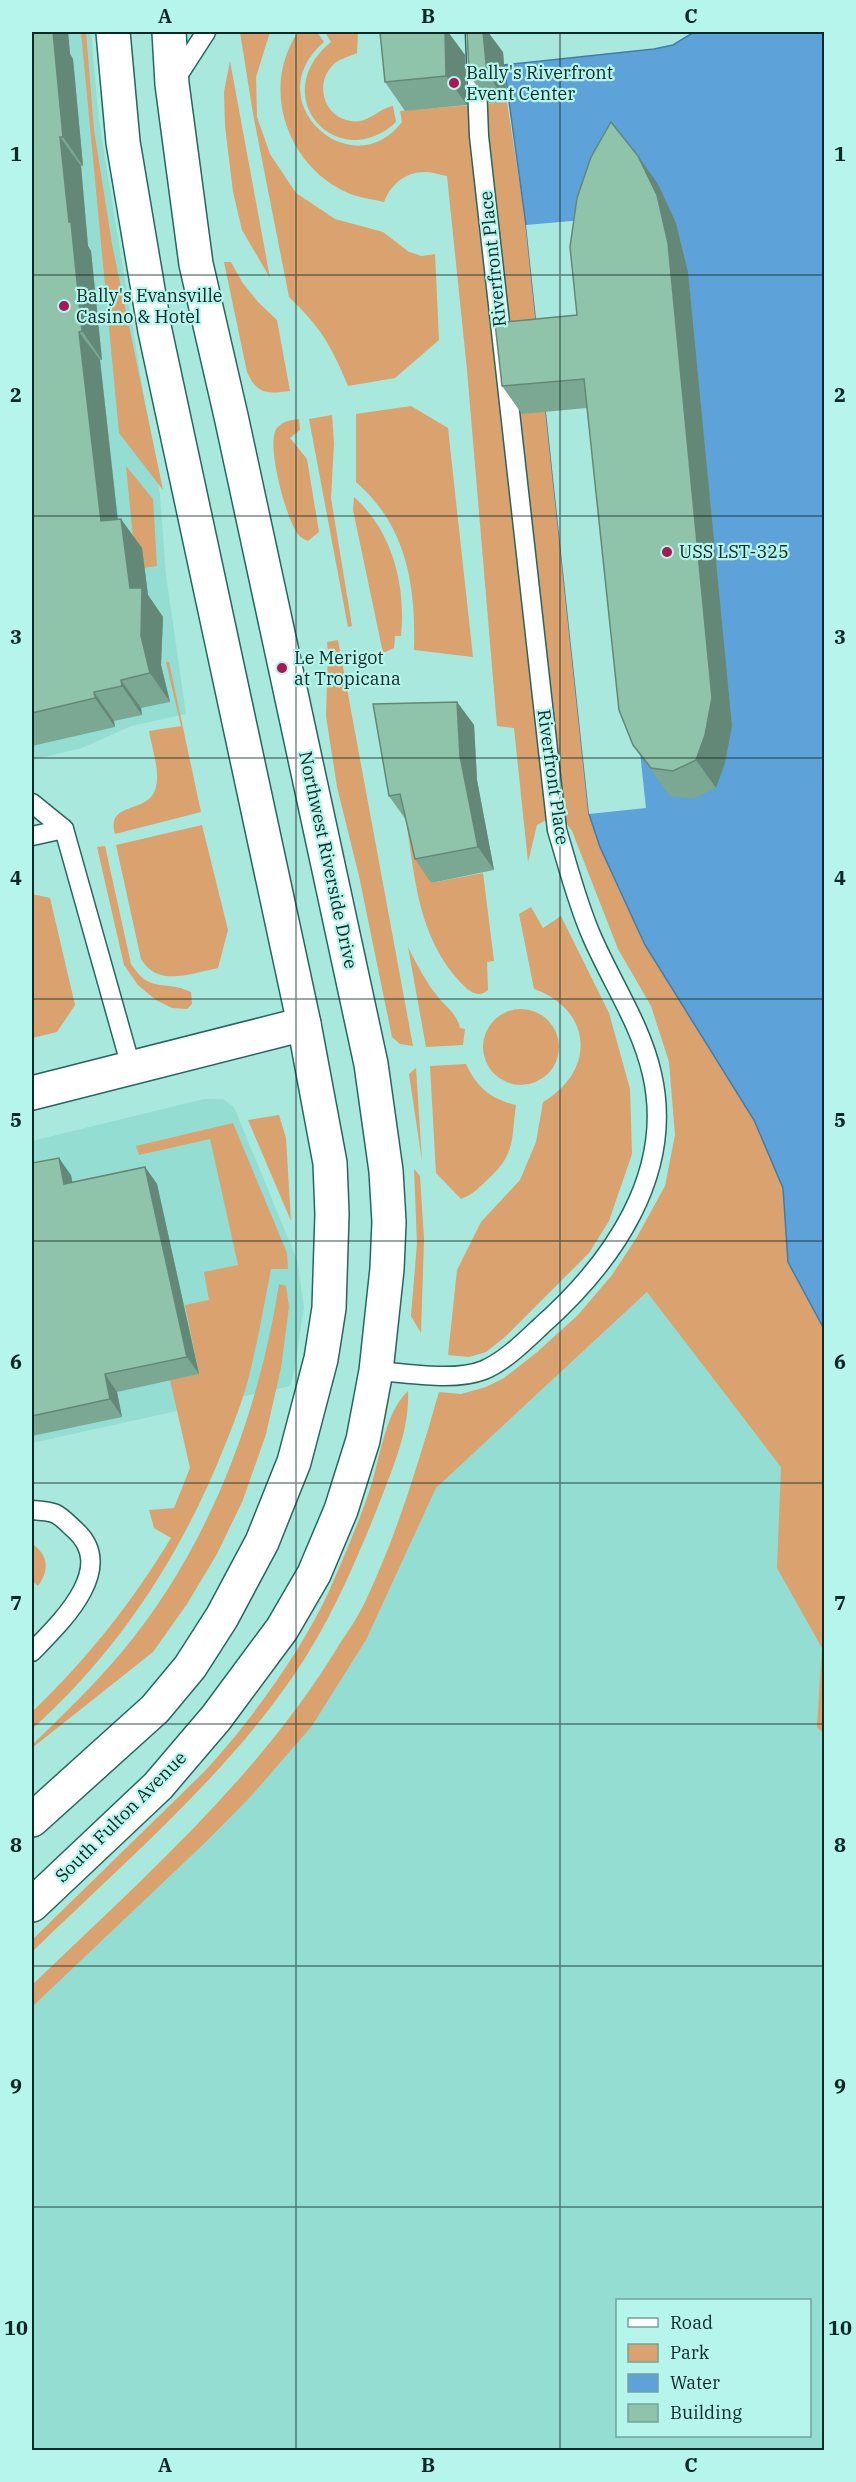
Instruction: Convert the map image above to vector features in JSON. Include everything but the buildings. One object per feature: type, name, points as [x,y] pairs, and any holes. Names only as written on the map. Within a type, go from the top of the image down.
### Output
[{"type":"main road","points":[[32,1820],[155,1709],[190,1667],[222,1617],[262,1542],[294,1462],[321,1359],[329,1308],[332,1214],[330,1163],[304,1024],[153,319],[123,142],[113,32]]},
{"type":"main road","name":"Northwest Riverside Drive","points":[[169,32],[172,84],[196,264],[358,998],[377,1098],[389,1222],[387,1269],[376,1371],[363,1440],[341,1510],[314,1574],[282,1629],[252,1670]]},
{"type":"main road","points":[[32,1093],[304,1024]]},
{"type":"main road","name":"South Fulton Avenue","points":[[32,1905],[158,1786],[216,1718],[252,1670]]},
{"type":"lane","points":[[172,84],[206,32]]},
{"type":"lane","name":"Riverfront Place","points":[[376,1371],[460,1377],[485,1369],[511,1353],[560,1310],[587,1281],[610,1251],[641,1196],[652,1166],[656,1116],[652,1074],[628,1007],[592,937],[557,830],[480,147],[475,32]]},
{"type":"lane","points":[[32,803],[64,829],[131,1067]]},
{"type":"lane","points":[[32,836],[64,829]]},
{"type":"lane","points":[[32,1510],[55,1512],[87,1540],[91,1566],[81,1597],[32,1652]]},
{"type":"shaded area","points":[[32,32],[91,32],[99,121],[160,495],[166,575],[186,714],[131,726],[82,748],[32,760]]},
{"type":"shaded area","points":[[204,1099],[223,1099],[234,1107],[297,1260],[304,1307],[290,1386],[32,1443],[32,1141]]},
{"type":"shaded area","points":[[685,1257],[788,1262],[824,1329],[824,2450],[32,2450],[32,2007],[210,1838],[253,1794],[312,1726],[366,1640],[436,1488]]},
{"type":"green space","points":[[81,32],[86,32],[94,130],[112,244],[163,490],[119,433]]},
{"type":"green space","points":[[240,32],[270,32],[256,77],[257,117],[270,154],[296,193],[335,219],[383,232],[409,252],[422,256],[435,254],[439,340],[395,378],[348,386],[324,338],[289,297],[253,114]]},
{"type":"green space","points":[[298,32],[317,32],[324,42],[305,65],[300,89],[305,111],[318,129],[337,141],[359,146],[381,140],[402,122],[400,111],[507,102],[526,225],[589,814],[600,847],[645,945],[754,1120],[783,1188],[788,1262],[824,1329],[824,1734],[817,1727],[822,1648],[777,1568],[781,1467],[647,1292],[436,1488],[366,1640],[312,1726],[253,1794],[210,1838],[32,2007],[32,1985],[197,1825],[273,1739],[308,1693],[356,1619],[377,1577],[406,1499],[439,1392],[461,1394],[486,1387],[504,1378],[578,1315],[612,1275],[637,1237],[665,1186],[675,1135],[669,1062],[651,1006],[618,949],[572,831],[559,813],[537,825],[528,862],[514,728],[497,726],[467,370],[447,176],[419,172],[406,176],[395,184],[384,202],[348,193],[327,181],[309,164],[295,145],[286,123],[281,100],[281,77],[287,54]]},
{"type":"green space","points":[[325,32],[358,32],[357,53],[334,64],[324,82],[325,100],[335,114],[342,119],[357,121],[393,106],[396,122],[374,136],[352,140],[333,135],[317,122],[307,105],[305,85],[312,63],[331,42]]},
{"type":"green space","points":[[230,61],[270,278],[242,230],[233,192],[225,126],[224,92]]},
{"type":"green space","points":[[224,262],[231,262],[242,282],[277,320],[290,391],[275,393],[264,391],[251,380],[247,372]]},
{"type":"green space","points":[[411,406],[448,428],[473,657],[414,650],[413,603],[405,559],[387,518],[356,482],[356,414]]},
{"type":"green space","points":[[332,415],[334,444],[331,498],[352,626],[348,627],[309,419]]},
{"type":"green space","points":[[299,419],[300,430],[290,438],[307,459],[319,532],[308,541],[297,533],[292,525],[275,464],[274,436],[277,428],[284,422]]},
{"type":"green space","points":[[126,466],[153,499],[157,566],[144,568],[133,538]]},
{"type":"green space","points":[[354,497],[378,526],[387,543],[399,579],[401,636],[395,636],[394,648],[383,653],[353,510]]},
{"type":"green space","points":[[338,640],[413,1046],[400,1044],[392,1037],[359,876],[337,787],[326,716],[327,642]]},
{"type":"green space","points":[[166,662],[169,662],[201,812],[115,834],[116,816],[146,801],[152,796],[156,787],[156,767],[149,731],[181,726]]},
{"type":"green space","points":[[406,820],[431,883],[483,873],[494,961],[487,962],[488,990],[484,993],[474,993],[464,986],[447,965],[427,927],[416,885]]},
{"type":"green space","points":[[202,825],[228,930],[218,968],[186,975],[166,976],[148,968],[141,959],[116,845]]},
{"type":"green space","points":[[105,846],[131,964],[145,980],[191,992],[192,1004],[187,1009],[172,1008],[156,1000],[138,985],[124,965],[97,847]]},
{"type":"green space","points":[[32,894],[50,898],[75,1005],[57,1032],[32,1038]]},
{"type":"green space","points":[[531,907],[543,928],[561,916],[609,1013],[630,1089],[632,1154],[609,1221],[589,1253],[505,1337],[486,1352],[469,1357],[448,1355],[457,1270],[481,1222],[520,1180],[536,1142],[543,1102],[560,1089],[572,1074],[579,1058],[580,1042],[577,1026],[568,1011],[554,999],[534,989],[519,914]]},
{"type":"green space","points":[[408,947],[438,997],[454,1015],[460,1028],[465,1029],[463,1045],[426,1047]]},
{"type":"green space","points":[[521,1009],[536,1012],[548,1020],[556,1032],[559,1047],[556,1062],[548,1074],[536,1082],[521,1085],[506,1082],[494,1074],[486,1062],[483,1047],[486,1032],[494,1020],[506,1012]]},
{"type":"green space","points":[[466,1064],[475,1080],[492,1096],[516,1105],[508,1154],[496,1171],[478,1188],[461,1199],[436,1173],[430,1066]]},
{"type":"green space","points":[[416,1068],[422,1161],[409,1074]]},
{"type":"green space","points":[[279,1115],[286,1138],[291,1221],[248,1120]]},
{"type":"green space","points":[[233,1123],[287,1253],[288,1269],[271,1269],[247,1385],[238,1411],[208,1485],[168,1562],[120,1634],[64,1699],[32,1729],[32,1712],[107,1630],[140,1586],[171,1538],[154,1528],[149,1510],[174,1508],[190,1468],[170,1380],[199,1374],[185,1305],[209,1300],[204,1272],[238,1265],[210,1139],[139,1155],[136,1146]]},
{"type":"green space","points":[[414,1169],[420,1176],[424,1239],[421,1333],[411,1316],[417,1243]]},
{"type":"green space","points":[[279,1284],[286,1286],[289,1307],[281,1368],[266,1434],[243,1500],[217,1554],[187,1604],[153,1652],[32,1748],[32,1745],[121,1653],[152,1613],[204,1526],[243,1432],[270,1334]]},
{"type":"green space","points":[[408,1391],[403,1436],[377,1509],[330,1615],[307,1656],[266,1713],[203,1786],[32,1952],[32,1940],[204,1772],[274,1685],[305,1637],[330,1589],[369,1492],[388,1424],[400,1400]]},
{"type":"green space","points":[[32,1544],[42,1553],[46,1564],[44,1575],[38,1586],[32,1581]]},
{"type":"water","points":[[694,32],[824,32],[824,1329],[788,1262],[783,1188],[754,1120],[645,945],[600,847],[589,814],[526,225],[504,65],[654,49],[673,45]]},
{"type":"pier","points":[[583,220],[646,808],[589,814],[526,225]]},
{"type":"place","name":"Bally's Riverfront Event Center","points":[[454,83]]},
{"type":"place","name":"Bally's Evansville Casino & Hotel","points":[[64,306]]},
{"type":"place","name":"USS LST-325","points":[[667,552]]},
{"type":"place","name":"Le Merigot at Tropicana","points":[[282,668]]}]
